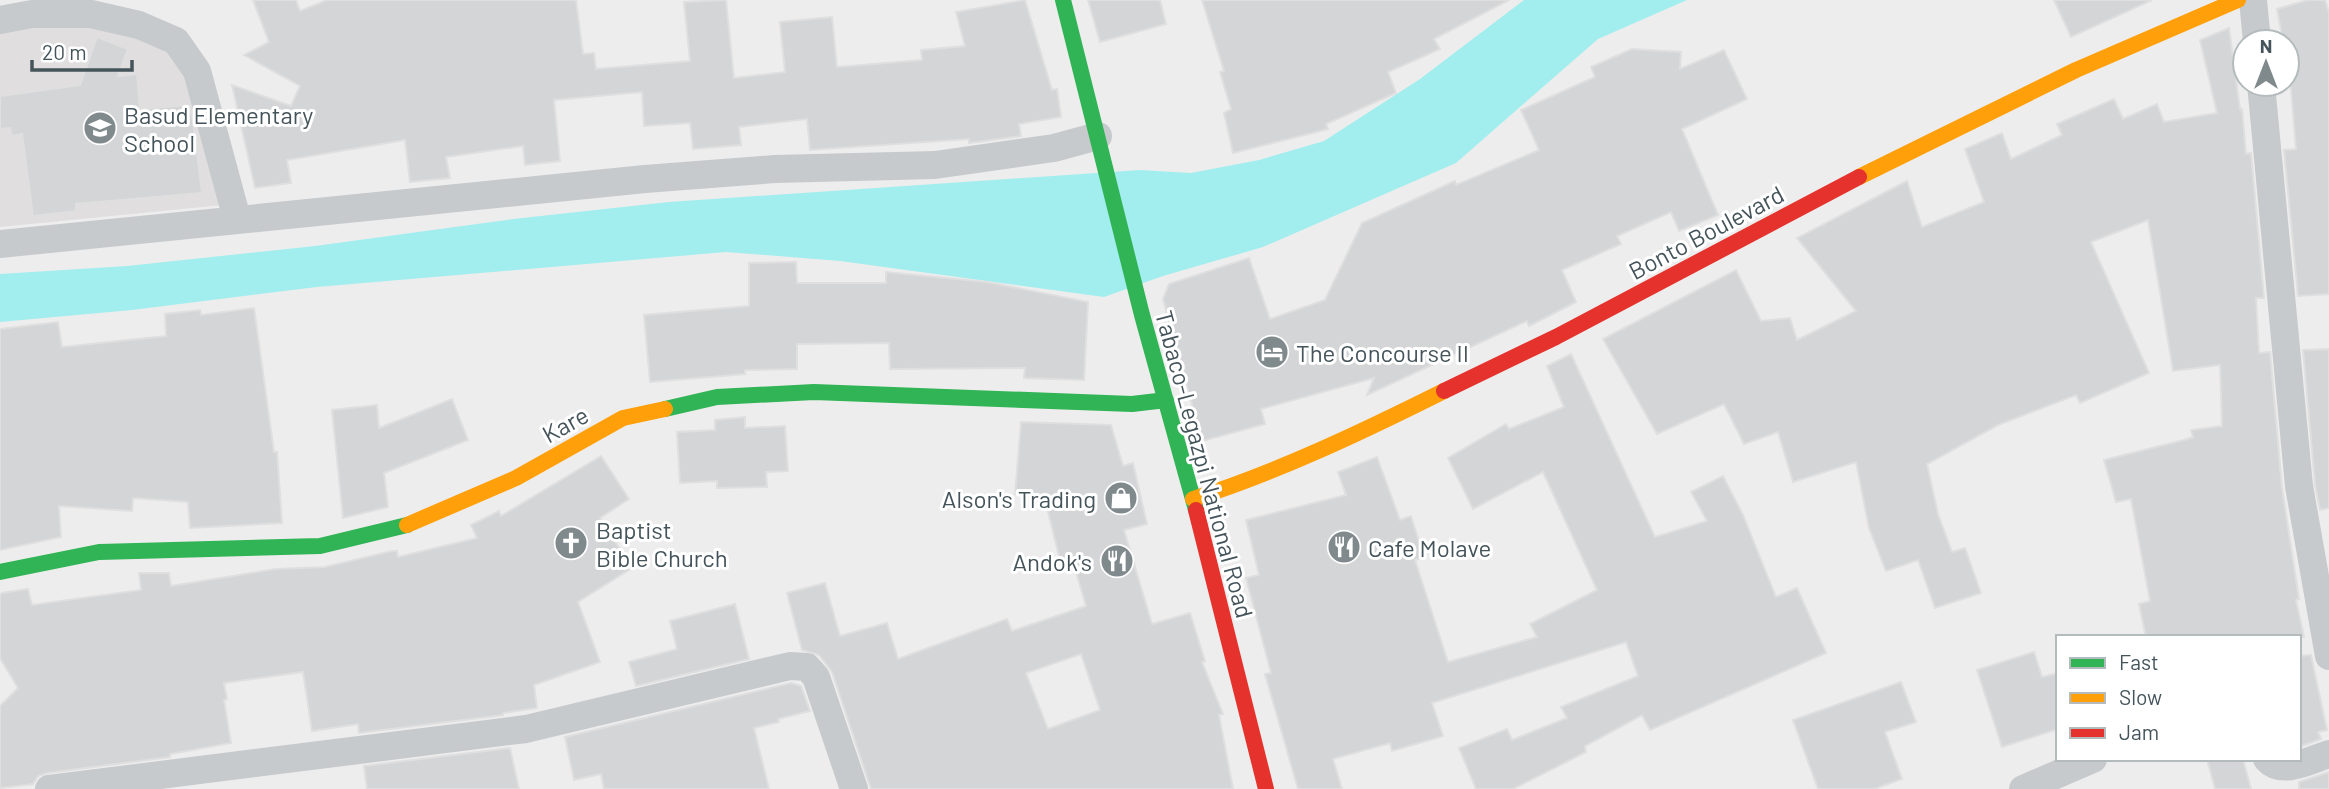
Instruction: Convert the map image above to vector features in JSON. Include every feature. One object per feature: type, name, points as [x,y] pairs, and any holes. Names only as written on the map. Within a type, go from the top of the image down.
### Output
[{"type":"street","name":"Tabaco-Legazpi National Road","points":[[1063,0],[1142,315],[1194,499],[1266,789]]},
{"type":"street","name":"Bonto Boulevard","points":[[1194,499],[1249,481],[1345,440],[1556,337],[1898,157],[2076,69],[2238,0]]},
{"type":"street","points":[[2253,0],[2256,28]]},
{"type":"street","points":[[0,20],[32,14],[91,14],[139,25],[176,41],[197,71],[237,219]]},
{"type":"street","points":[[2262,98],[2299,486],[2329,656]]},
{"type":"street","points":[[0,244],[646,179],[775,169],[935,164],[1100,143]]},
{"type":"street","name":"Kare","points":[[0,572],[99,552],[320,546],[412,524],[516,478],[623,418],[717,397],[814,392],[1132,404],[1166,400]]},
{"type":"street","points":[[48,789],[527,729],[790,666],[807,667],[816,677],[854,789]]},
{"type":"street","points":[[2269,761],[2275,767],[2283,768],[2329,754]]},
{"type":"street","points":[[2023,789],[2088,761]]},
{"type":"shaded area","name":"Basud Elementary School","points":[[93,26],[178,50],[223,205],[0,227],[0,30]]},
{"type":"water","points":[[1524,0],[1687,0],[1598,39],[1456,163],[1263,247],[1163,276],[1104,297],[840,261],[726,252],[317,287],[132,310],[0,322],[0,274],[127,266],[315,246],[513,219],[669,202],[1140,170],[1191,173],[1259,160],[1324,141],[1420,79]]},
{"type":"building","points":[[253,0],[296,0],[300,11],[327,0],[576,0],[583,54],[594,53],[596,69],[690,61],[684,2],[726,0],[734,78],[785,72],[780,22],[832,17],[837,67],[922,60],[921,50],[965,46],[956,12],[1025,0],[1052,90],[1057,89],[1061,117],[1019,124],[1021,136],[969,143],[969,139],[810,150],[807,119],[739,127],[741,145],[693,149],[690,123],[644,126],[642,92],[554,100],[560,161],[525,165],[523,146],[446,157],[450,178],[410,182],[405,140],[287,160],[291,183],[255,188],[232,85],[291,106],[300,86],[244,55],[269,42]]},
{"type":"building","points":[[1088,0],[1160,0],[1166,24],[1100,42]]},
{"type":"building","points":[[1202,0],[1509,0],[1434,39],[1440,49],[1388,72],[1396,93],[1326,124],[1328,129],[1233,153],[1224,113],[1231,109],[1220,72],[1224,71]]},
{"type":"building","points":[[2054,0],[2152,0],[2071,37]]},
{"type":"building","points":[[2308,0],[2325,0],[2329,13],[2329,294],[2298,296],[2284,150],[2296,149],[2292,98],[2301,98],[2301,28],[2280,28],[2277,9]]},
{"type":"building","points":[[2229,28],[2231,98],[2239,98],[2246,154],[2251,153],[2264,298],[2256,298],[2259,353],[2270,352],[2282,488],[2299,599],[2296,600],[2304,637],[2146,635],[2139,604],[2150,601],[2131,499],[2116,502],[2104,460],[2193,437],[2191,430],[2222,426],[2220,365],[2173,371],[2148,220],[2091,242],[2149,373],[2080,403],[2076,395],[1998,425],[1927,464],[1938,514],[1952,552],[1965,548],[1981,593],[1935,608],[1918,560],[1886,571],[1869,528],[1856,462],[1793,482],[1778,432],[1744,444],[1724,404],[1657,434],[1603,339],[1736,270],[1761,321],[1790,318],[1797,340],[1856,311],[1797,238],[1907,181],[1922,227],[1984,202],[1965,149],[2002,133],[2011,159],[2062,135],[2057,124],[2114,99],[2123,119],[2157,104],[2164,122],[2217,113],[2200,40]]},
{"type":"building","points":[[97,37],[128,49],[118,76],[137,74],[140,109],[189,105],[202,193],[76,204],[76,211],[33,216],[22,134],[12,136],[10,128],[0,129],[0,96],[80,85]]},
{"type":"building","points":[[1632,49],[1681,52],[1680,69],[1724,50],[1747,99],[1682,129],[1718,215],[1679,231],[1671,212],[1617,236],[1621,244],[1562,270],[1576,302],[1529,326],[1527,321],[1367,395],[1374,378],[1261,409],[1265,424],[1202,441],[1163,299],[1169,284],[1249,258],[1270,319],[1325,300],[1362,223],[1455,181],[1456,185],[1539,150],[1521,110],[1595,77],[1591,67]]},
{"type":"building","points":[[796,262],[797,283],[886,283],[886,272],[987,282],[1088,302],[1084,380],[1024,378],[1025,368],[890,369],[889,343],[797,344],[797,369],[745,370],[745,374],[650,382],[644,315],[749,306],[749,263]]},
{"type":"building","points":[[254,308],[274,452],[277,452],[282,523],[190,528],[188,502],[133,498],[132,511],[59,506],[61,537],[0,550],[0,329],[58,322],[62,347],[166,336],[165,314],[200,310],[201,315]]},
{"type":"building","points":[[2329,349],[2329,508],[2320,510],[2315,484],[2303,350]]},
{"type":"building","points":[[1571,354],[1655,537],[1707,521],[1691,492],[1723,476],[1743,515],[1776,597],[1797,588],[1826,653],[1650,730],[1642,715],[1585,746],[1586,752],[1513,789],[1476,789],[1459,748],[1507,729],[1512,740],[1567,718],[1561,707],[1638,676],[1626,642],[1432,703],[1443,736],[1392,751],[1390,743],[1333,759],[1342,789],[1298,789],[1265,674],[1271,673],[1246,578],[1259,575],[1246,520],[1346,495],[1338,472],[1377,457],[1400,520],[1411,516],[1424,557],[1415,560],[1448,662],[1537,637],[1530,624],[1597,590],[1543,472],[1473,509],[1448,458],[1506,424],[1509,429],[1564,407],[1547,366]]},
{"type":"building","points":[[452,399],[468,440],[384,473],[388,507],[343,518],[332,410],[377,405],[379,428]]},
{"type":"building","points":[[745,417],[745,428],[785,426],[788,471],[766,472],[767,487],[717,488],[717,481],[680,483],[677,432],[715,430],[715,420]]},
{"type":"building","points":[[1021,422],[1111,425],[1123,466],[1133,463],[1147,524],[1124,530],[1152,624],[1190,613],[1205,661],[1202,662],[1223,714],[1219,715],[1233,789],[871,789],[832,672],[819,655],[802,650],[787,593],[825,583],[840,636],[887,623],[898,659],[1007,619],[1012,631],[1086,606],[1071,555],[1060,560],[1044,496],[1015,494]],"holes":[[[1081,654],[1100,710],[1048,729],[1026,673]]]},
{"type":"building","points":[[601,456],[629,499],[600,518],[632,568],[578,602],[600,662],[534,685],[537,708],[503,715],[359,733],[358,724],[312,731],[303,672],[224,683],[231,743],[170,754],[170,757],[47,773],[38,776],[33,784],[0,788],[0,706],[18,688],[0,658],[2,593],[28,589],[32,605],[141,590],[139,573],[169,573],[171,586],[276,569],[325,567],[392,551],[397,551],[398,557],[477,538],[471,525],[499,511],[501,516]]},
{"type":"building","points":[[735,604],[749,659],[636,686],[629,662],[677,649],[670,621]]},
{"type":"building","points":[[2034,652],[2042,677],[2056,674],[2056,730],[2002,747],[1977,670]]},
{"type":"building","points":[[2311,655],[2327,730],[2318,732],[2321,739],[2301,746],[2301,656]]},
{"type":"building","points":[[1901,682],[1916,722],[1885,732],[1902,779],[1874,789],[1818,789],[1793,720]]},
{"type":"building","points":[[791,683],[801,686],[810,711],[754,728],[769,789],[604,789],[601,774],[574,780],[565,737]]},
{"type":"building","points":[[510,748],[519,789],[367,789],[364,766]]},
{"type":"building","points":[[2208,761],[2244,761],[2251,789],[2215,789]]},
{"type":"building","points":[[2329,772],[2329,789],[2299,789],[2299,782]]},
{"type":"traffic: fast","points":[[1063,0],[1142,315],[1196,510]]},
{"type":"traffic: fast","points":[[665,409],[717,397],[814,392],[1132,404],[1166,400]]},
{"type":"traffic: fast","points":[[0,572],[99,552],[320,546],[407,525]]},
{"type":"traffic: slow","points":[[1859,177],[2076,70],[2238,0]]},
{"type":"traffic: slow","points":[[1193,499],[1320,450],[1444,391]]},
{"type":"traffic: slow","points":[[407,525],[516,478],[623,418],[665,409]]},
{"type":"traffic: jam","points":[[1444,391],[1556,337],[1859,177]]},
{"type":"traffic: jam","points":[[1196,510],[1266,789]]},
{"type":"place","name":"Basud Elementary School","points":[[100,128]]},
{"type":"place","name":"The Concourse II","points":[[1272,352]]},
{"type":"place","name":"Alson's Trading","points":[[1121,498]]},
{"type":"place","name":"Baptist Bible Church","points":[[571,543]]},
{"type":"place","name":"Cafe Molave","points":[[1344,547]]},
{"type":"place","name":"Andok's","points":[[1117,561]]}]
